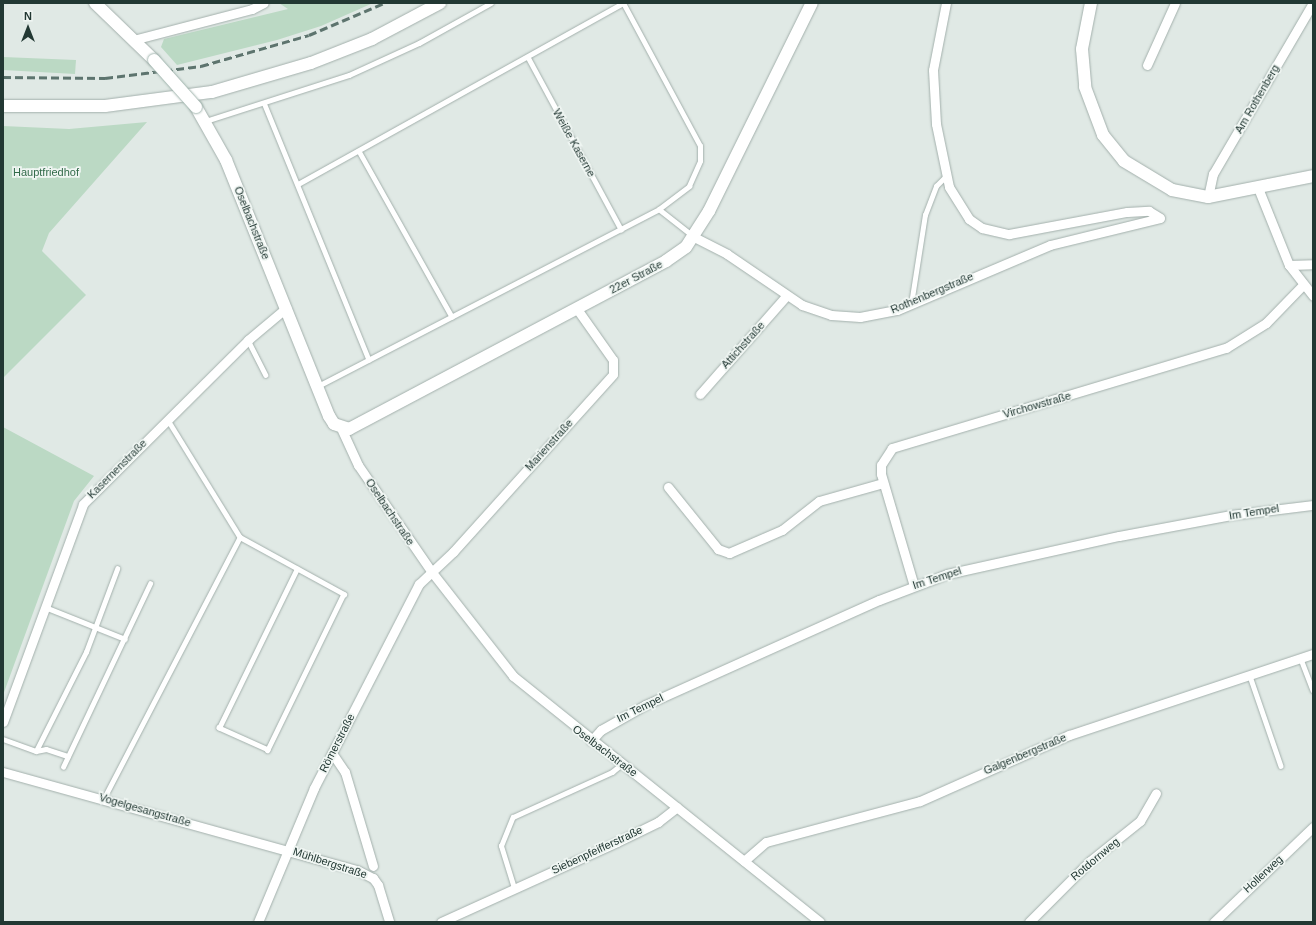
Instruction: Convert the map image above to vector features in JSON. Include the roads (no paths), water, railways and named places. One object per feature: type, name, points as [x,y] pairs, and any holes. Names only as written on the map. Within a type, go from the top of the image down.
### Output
[{"type":"street","name":"Oselbachstraße","points":[[95,3],[154,60],[196,107],[206,121],[237,184],[329,416],[341,428],[358,466],[431,571],[513,676],[591,741],[677,807],[820,922]]},
{"type":"street","points":[[133,40],[252,9],[264,3]]},
{"type":"street","points":[[3,106],[105,106],[212,92],[311,63],[372,39],[440,3]]},
{"type":"street","name":"22er Straße","points":[[341,428],[364,424],[672,258],[694,237],[812,3]]},
{"type":"street","points":[[946,3],[934,70],[936,124],[946,176]]},
{"type":"street","points":[[1091,3],[1085,30],[1083,69],[1089,103],[1102,135],[1124,160],[1154,182],[1188,194],[1208,197],[1313,176]]},
{"type":"street","points":[[1147,65],[1175,3]]},
{"type":"street","name":"Am Rothenberg","points":[[1208,197],[1213,174],[1313,3]]},
{"type":"street","name":"Rothenbergstraße","points":[[694,237],[728,254],[786,296],[816,311],[846,317],[877,315],[911,304],[1050,245],[1160,218],[1149,211],[1127,212],[1026,234],[997,233],[969,220],[958,206],[946,176]]},
{"type":"street","points":[[1258,188],[1289,265],[1302,286],[1313,296]]},
{"type":"street","points":[[1289,265],[1313,264]]},
{"type":"street","name":"Virchowstraße","points":[[914,586],[883,483],[881,465],[892,448],[1226,348],[1266,323],[1302,286]]},
{"type":"street","name":"Attichstraße","points":[[700,394],[786,296]]},
{"type":"street","name":"Kasernenstraße","points":[[3,722],[83,504],[248,340],[286,308]]},
{"type":"street","name":"Marienstraße","points":[[431,571],[453,552],[612,374],[614,360],[577,309]]},
{"type":"street","points":[[668,487],[718,549],[729,553],[782,530],[819,501],[883,483]]},
{"type":"street","name":"Im Tempel","points":[[591,741],[601,730],[645,705],[914,586],[1003,559],[1231,515],[1313,505]]},
{"type":"street","name":"Römerstraße","points":[[258,922],[287,850],[332,753],[419,584],[431,571]]},
{"type":"street","name":"Galgenbergstraße","points":[[744,861],[766,842],[920,801],[1069,735],[1313,654]]},
{"type":"street","name":"Mühlbergstraße","points":[[332,753],[345,772],[373,866]]},
{"type":"street","name":"Vogelgesangstraße","points":[[3,772],[104,798],[287,850]]},
{"type":"street","name":"Rotdornweg","points":[[1029,922],[1085,865],[1140,821],[1156,793]]},
{"type":"street","name":"Siebenpfeifferstraße","points":[[441,922],[658,822],[677,807]]},
{"type":"street","name":"Hollerweg","points":[[1214,922],[1313,827]]},
{"type":"street","name":"Mühlbergstraße","points":[[287,850],[373,878],[389,922]]},
{"type":"lane","points":[[206,121],[265,105],[349,76],[419,43],[491,3]]},
{"type":"lane","points":[[298,184],[624,4],[700,146],[700,161],[689,186],[659,209],[370,360],[316,386]]},
{"type":"lane","name":"Weiße Kaserne","points":[[528,57],[621,229]]},
{"type":"lane","points":[[265,105],[370,360]]},
{"type":"lane","points":[[359,151],[452,317]]},
{"type":"lane","points":[[911,304],[925,215],[936,186],[946,176]]},
{"type":"lane","points":[[659,209],[694,237]]},
{"type":"lane","points":[[248,340],[266,375]]},
{"type":"lane","points":[[168,420],[240,537],[344,594],[268,750],[219,728],[297,569]]},
{"type":"lane","points":[[104,798],[240,537]]},
{"type":"lane","points":[[36,752],[96,627],[117,569]]},
{"type":"lane","points":[[63,767],[150,584]]},
{"type":"lane","points":[[45,607],[125,639]]},
{"type":"lane","points":[[1301,659],[1313,690]]},
{"type":"lane","points":[[1250,676],[1281,766]]},
{"type":"lane","points":[[3,739],[36,752],[46,749],[68,756]]},
{"type":"lane","points":[[514,888],[500,846],[513,817],[612,772],[622,764]]},
{"type":"railway","points":[[3,77],[105,78],[201,66],[309,35],[384,3]]},
{"type":"park label","name":"Hauptfriedhof","points":[[46,172]]}]
